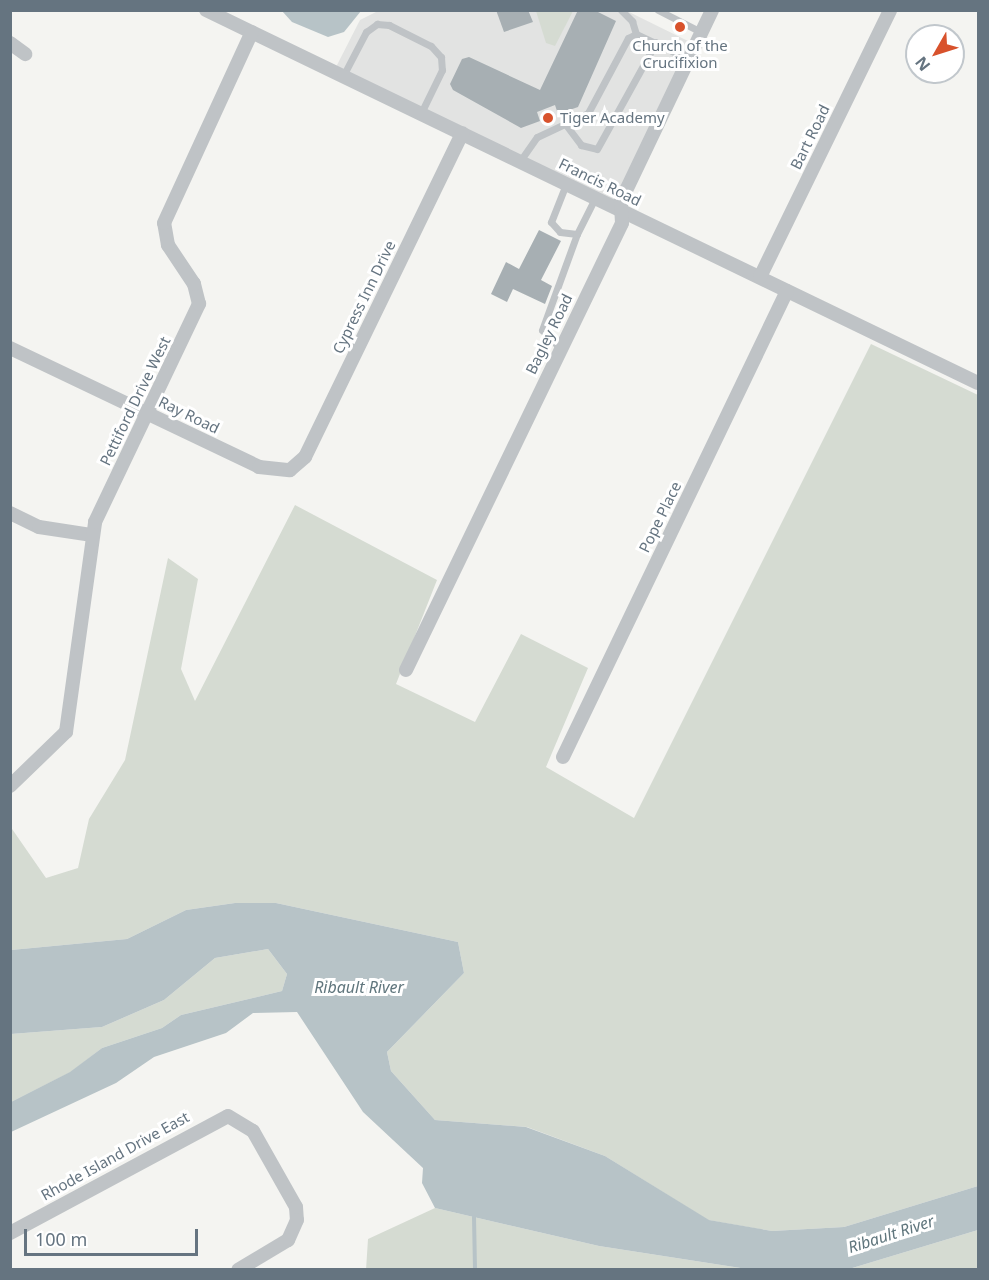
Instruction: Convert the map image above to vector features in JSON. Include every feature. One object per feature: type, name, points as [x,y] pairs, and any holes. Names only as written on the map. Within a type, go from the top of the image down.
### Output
[{"type":"street","name":"Francis Road","points":[[206,10],[978,383]]},
{"type":"street","name":"Bagley Road","points":[[406,670],[622,223],[621,201],[712,10]]},
{"type":"street","name":"Bart Road","points":[[760,278],[890,10]]},
{"type":"street","name":"Pettiford Drive West","points":[[10,786],[66,732],[93,535],[199,304],[194,284],[168,245],[164,223],[252,32]]},
{"type":"street","points":[[10,43],[25,54]]},
{"type":"street","name":"Cypress Inn Drive","points":[[290,470],[305,458],[462,133]]},
{"type":"street","name":"Pope Place","points":[[563,757],[787,291]]},
{"type":"street","name":"Ray Road","points":[[10,348],[260,467],[290,470]]},
{"type":"street","points":[[10,513],[39,527],[93,535]]},
{"type":"street","name":"Rhode Island Drive East","points":[[10,1233],[212,1120],[238,1118],[254,1131],[296,1207],[294,1231],[282,1245],[238,1269]]},
{"type":"lane","points":[[621,10],[633,21],[636,34]]},
{"type":"lane","points":[[658,11],[702,32]]},
{"type":"lane","points":[[343,76],[366,32],[377,24],[389,25],[441,57],[442,70],[421,113]]},
{"type":"lane","points":[[636,34],[689,59]]},
{"type":"lane","points":[[520,161],[537,137],[588,113],[617,51],[636,34]]},
{"type":"lane","points":[[566,125],[581,146],[597,149],[656,42]]},
{"type":"lane","points":[[566,184],[551,222],[564,234],[577,234]]},
{"type":"lane","points":[[560,348],[542,330],[577,234],[595,198]]},
{"type":"shaded area","name":"Tiger Academy","points":[[378,11],[627,11],[692,43],[615,202],[336,67],[360,20]]},
{"type":"shaded area","points":[[536,11],[573,11],[555,46],[546,43]]},
{"type":"shaded area","points":[[871,344],[978,395],[978,1186],[844,1227],[772,1231],[708,1220],[605,1156],[527,1127],[435,1120],[391,1071],[387,1052],[464,973],[458,942],[276,903],[235,903],[186,910],[127,939],[11,950],[10,826],[46,878],[78,868],[89,819],[125,760],[168,558],[198,579],[181,669],[195,701],[295,505],[437,580],[396,684],[475,722],[521,634],[588,668],[546,767],[634,818]]},
{"type":"shaded area","points":[[268,949],[287,974],[282,991],[181,1015],[162,1028],[102,1048],[71,1072],[11,1102],[11,1034],[102,1027],[164,1000],[215,958]]},
{"type":"shaded area","points":[[435,1208],[599,1246],[747,1269],[366,1270],[368,1239]]},
{"type":"shaded area","points":[[978,1230],[978,1269],[849,1269]]},
{"type":"water","points":[[282,11],[361,11],[344,32],[328,37],[292,22]]},
{"type":"water","name":"Ribault River","points":[[235,903],[276,903],[458,942],[464,973],[387,1052],[391,1071],[435,1120],[526,1127],[605,1156],[709,1220],[772,1231],[844,1227],[978,1186],[978,1230],[849,1269],[747,1269],[599,1246],[435,1208],[422,1183],[423,1168],[363,1112],[297,1012],[253,1013],[226,1033],[154,1057],[116,1083],[11,1132],[11,1102],[70,1072],[102,1048],[162,1028],[181,1015],[282,991],[287,974],[268,949],[215,958],[164,1000],[102,1027],[11,1034],[11,950],[127,939],[186,910]]},
{"type":"building","points":[[496,10],[528,10],[533,22],[504,32]]},
{"type":"building","points":[[578,10],[594,10],[616,21],[578,107],[558,114],[555,105],[537,112],[540,121],[521,128],[453,90],[450,84],[462,59],[469,57],[540,90]]},
{"type":"building","points":[[539,230],[561,241],[541,280],[552,286],[545,304],[513,289],[507,302],[491,294],[506,262],[519,269]]},
{"type":"waterway","points":[[474,1217],[475,1270]]},
{"type":"place","name":"Church of the Crucifixion","points":[[680,27]]},
{"type":"place","name":"Tiger Academy","points":[[548,118]]}]
